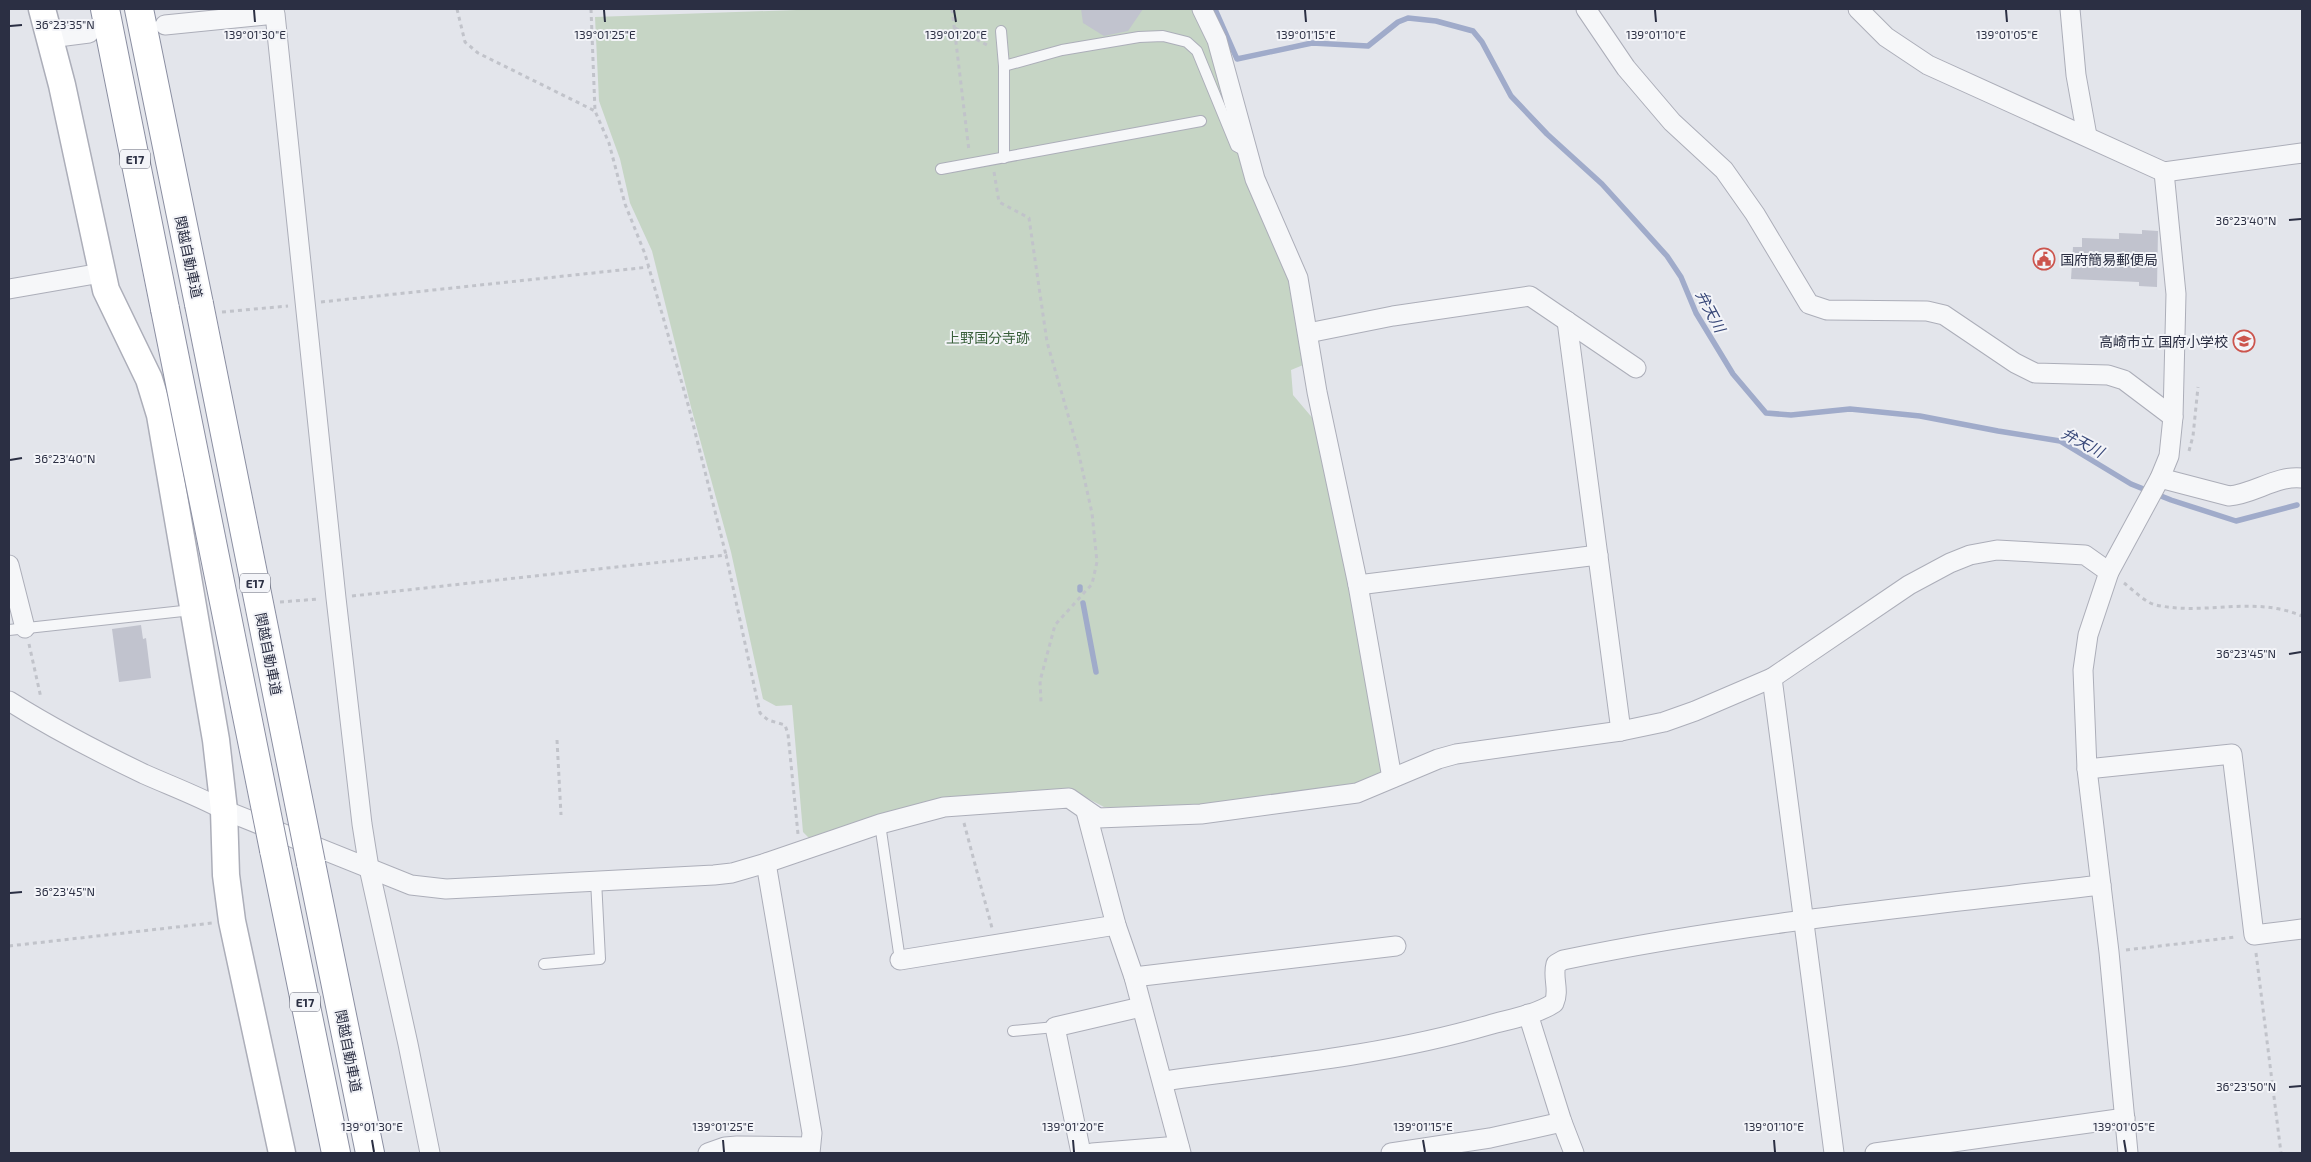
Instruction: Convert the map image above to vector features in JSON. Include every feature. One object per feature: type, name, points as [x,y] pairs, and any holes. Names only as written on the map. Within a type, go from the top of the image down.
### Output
[{"type":"highway","name":"E17","points":[[104,9],[336,1153]]},
{"type":"highway","name":"関越自動車道","points":[[138,9],[370,1153]]},
{"type":"street","points":[[42,9],[62,85],[106,290],[150,379],[160,416],[192,610],[216,740],[224,810],[226,875],[232,921],[282,1153]]},
{"type":"street","points":[[1202,9],[1217,40],[1261,194],[1294,264],[1298,278],[1326,438],[1358,585],[1392,778]]},
{"type":"street","points":[[1586,9],[1626,68],[1672,122],[1724,170],[1755,214],[1808,304],[1827,310],[1927,311],[1944,315],[2015,363],[2035,373],[2108,375],[2124,380],[2172,417]]},
{"type":"street","points":[[1858,9],[1886,37],[1928,65],[2164,172],[2302,153]]},
{"type":"street","points":[[2070,9],[2076,75],[2087,136]]},
{"type":"street","points":[[165,25],[193,15],[275,14],[336,598],[369,868],[430,1153]]},
{"type":"street","points":[[50,38],[89,33]]},
{"type":"street","points":[[2128,1153],[2109,952],[2087,769],[2083,670],[2088,635],[2109,572],[2157,482],[2168,456],[2172,417],[2176,294],[2164,172]]},
{"type":"street","points":[[9,289],[102,273]]},
{"type":"street","points":[[1308,333],[1393,316],[1530,296],[1636,368]]},
{"type":"street","points":[[1567,321],[1621,731]]},
{"type":"street","points":[[2157,482],[2229,496],[2240,495],[2283,479],[2302,478]]},
{"type":"street","points":[[9,701],[47,725],[142,773],[195,794],[224,810],[412,885],[433,888],[714,875],[732,873],[766,863],[880,824],[927,811],[959,806],[1069,798],[1098,818],[1201,814],[1357,793],[1438,759],[1456,754],[1621,731],[1664,722],[1772,678],[1909,586],[1950,563],[1970,555],[1997,550],[2085,555],[2109,572]]},
{"type":"street","points":[[1358,585],[1598,555]]},
{"type":"street","points":[[9,564],[17,629]]},
{"type":"street","points":[[1772,678],[1834,1153]]},
{"type":"street","points":[[2087,769],[2232,754],[2254,935],[2302,929]]},
{"type":"street","points":[[1086,811],[1116,925],[1134,977],[1163,1081],[1180,1149],[1092,1153]]},
{"type":"street","points":[[708,1153],[725,1147],[737,1146],[810,1150],[812,1133],[766,863]]},
{"type":"street","points":[[1163,1081],[1384,1051],[1466,1032],[1528,1014],[1554,1003],[1557,996],[1554,972],[1556,964],[1563,960],[1643,943],[1803,920],[2101,885]]},
{"type":"street","points":[[900,960],[1116,925]]},
{"type":"street","points":[[1134,977],[1396,946]]},
{"type":"street","points":[[1081,1153],[1055,1027],[1141,1007]]},
{"type":"street","points":[[1528,1014],[1562,1122],[1574,1153]]},
{"type":"street","points":[[1875,1153],[2125,1118]]},
{"type":"street","points":[[1391,1153],[1490,1138],[1562,1122]]},
{"type":"lane","points":[[1001,31],[1004,66],[1004,158]]},
{"type":"lane","points":[[1004,66],[1062,50],[1139,37],[1163,36],[1187,42],[1197,51],[1236,146],[1248,153]]},
{"type":"lane","points":[[941,169],[1201,121]]},
{"type":"lane","points":[[17,629],[192,610]]},
{"type":"lane","points":[[880,824],[900,960]]},
{"type":"lane","points":[[544,964],[600,959],[596,880]]},
{"type":"lane","points":[[1013,1031],[1055,1027]]},
{"type":"path","points":[[457,9],[465,42],[478,54],[595,111]]},
{"type":"path","points":[[591,9],[595,111],[609,143],[625,204],[649,267],[688,408],[726,555],[760,713],[768,720],[785,725],[788,734],[800,852]]},
{"type":"path","points":[[952,9],[970,164]]},
{"type":"path","points":[[954,27],[1003,53]]},
{"type":"path","points":[[992,160],[999,202],[1029,218],[1047,342],[1077,446],[1096,543],[1097,562],[1092,584],[1055,625],[1040,681],[1041,702]]},
{"type":"path","points":[[305,304],[649,267]]},
{"type":"path","points":[[278,602],[336,598],[726,555]]},
{"type":"path","points":[[2109,572],[2154,605],[2205,608],[2244,604],[2265,606],[2302,616]]},
{"type":"path","points":[[17,629],[47,725]]},
{"type":"path","points":[[557,740],[560,815]]},
{"type":"path","points":[[959,806],[997,945]]},
{"type":"path","points":[[9,946],[232,921]]},
{"type":"path","points":[[2109,952],[2254,935],[2281,1153]]},
{"type":"green space","name":"上野国分寺跡","points":[[824,9],[1197,9],[1288,267],[1308,363],[1291,370],[1293,395],[1315,421],[1354,588],[1382,773],[1374,782],[1184,808],[1104,807],[1085,797],[1058,793],[809,838],[803,832],[792,705],[776,706],[763,699],[731,552],[691,407],[652,251],[630,203],[620,159],[599,101],[595,17]]},
{"type":"building","points":[[1081,9],[1143,9],[1128,31],[1104,36],[1083,23]]},
{"type":"building","points":[[2142,230],[2158,231],[2157,287],[2139,286],[2139,282],[2071,279],[2073,247],[2082,247],[2082,238],[2119,239],[2119,233],[2142,234]]},
{"type":"building","points":[[141,625],[143,639],[146,638],[151,678],[119,682],[112,629]]},
{"type":"waterway","name":"弁天川","points":[[1215,9],[1237,59],[1312,43],[1368,46],[1398,22],[1408,18],[1436,21],[1473,31],[1482,42],[1511,96],[1547,134],[1602,184],[1667,256],[1681,277],[1696,313],[1733,374],[1766,413],[1791,415],[1850,409],[1920,416],[2060,441],[2131,484],[2171,500],[2236,521],[2297,505]]},
{"type":"waterway","points":[[1083,603],[1096,672]]},
{"type":"place","name":"国府簡易郵便局","points":[[2044,259]]},
{"type":"place","name":"高崎市立 国府小学校","points":[[2244,341]]}]
